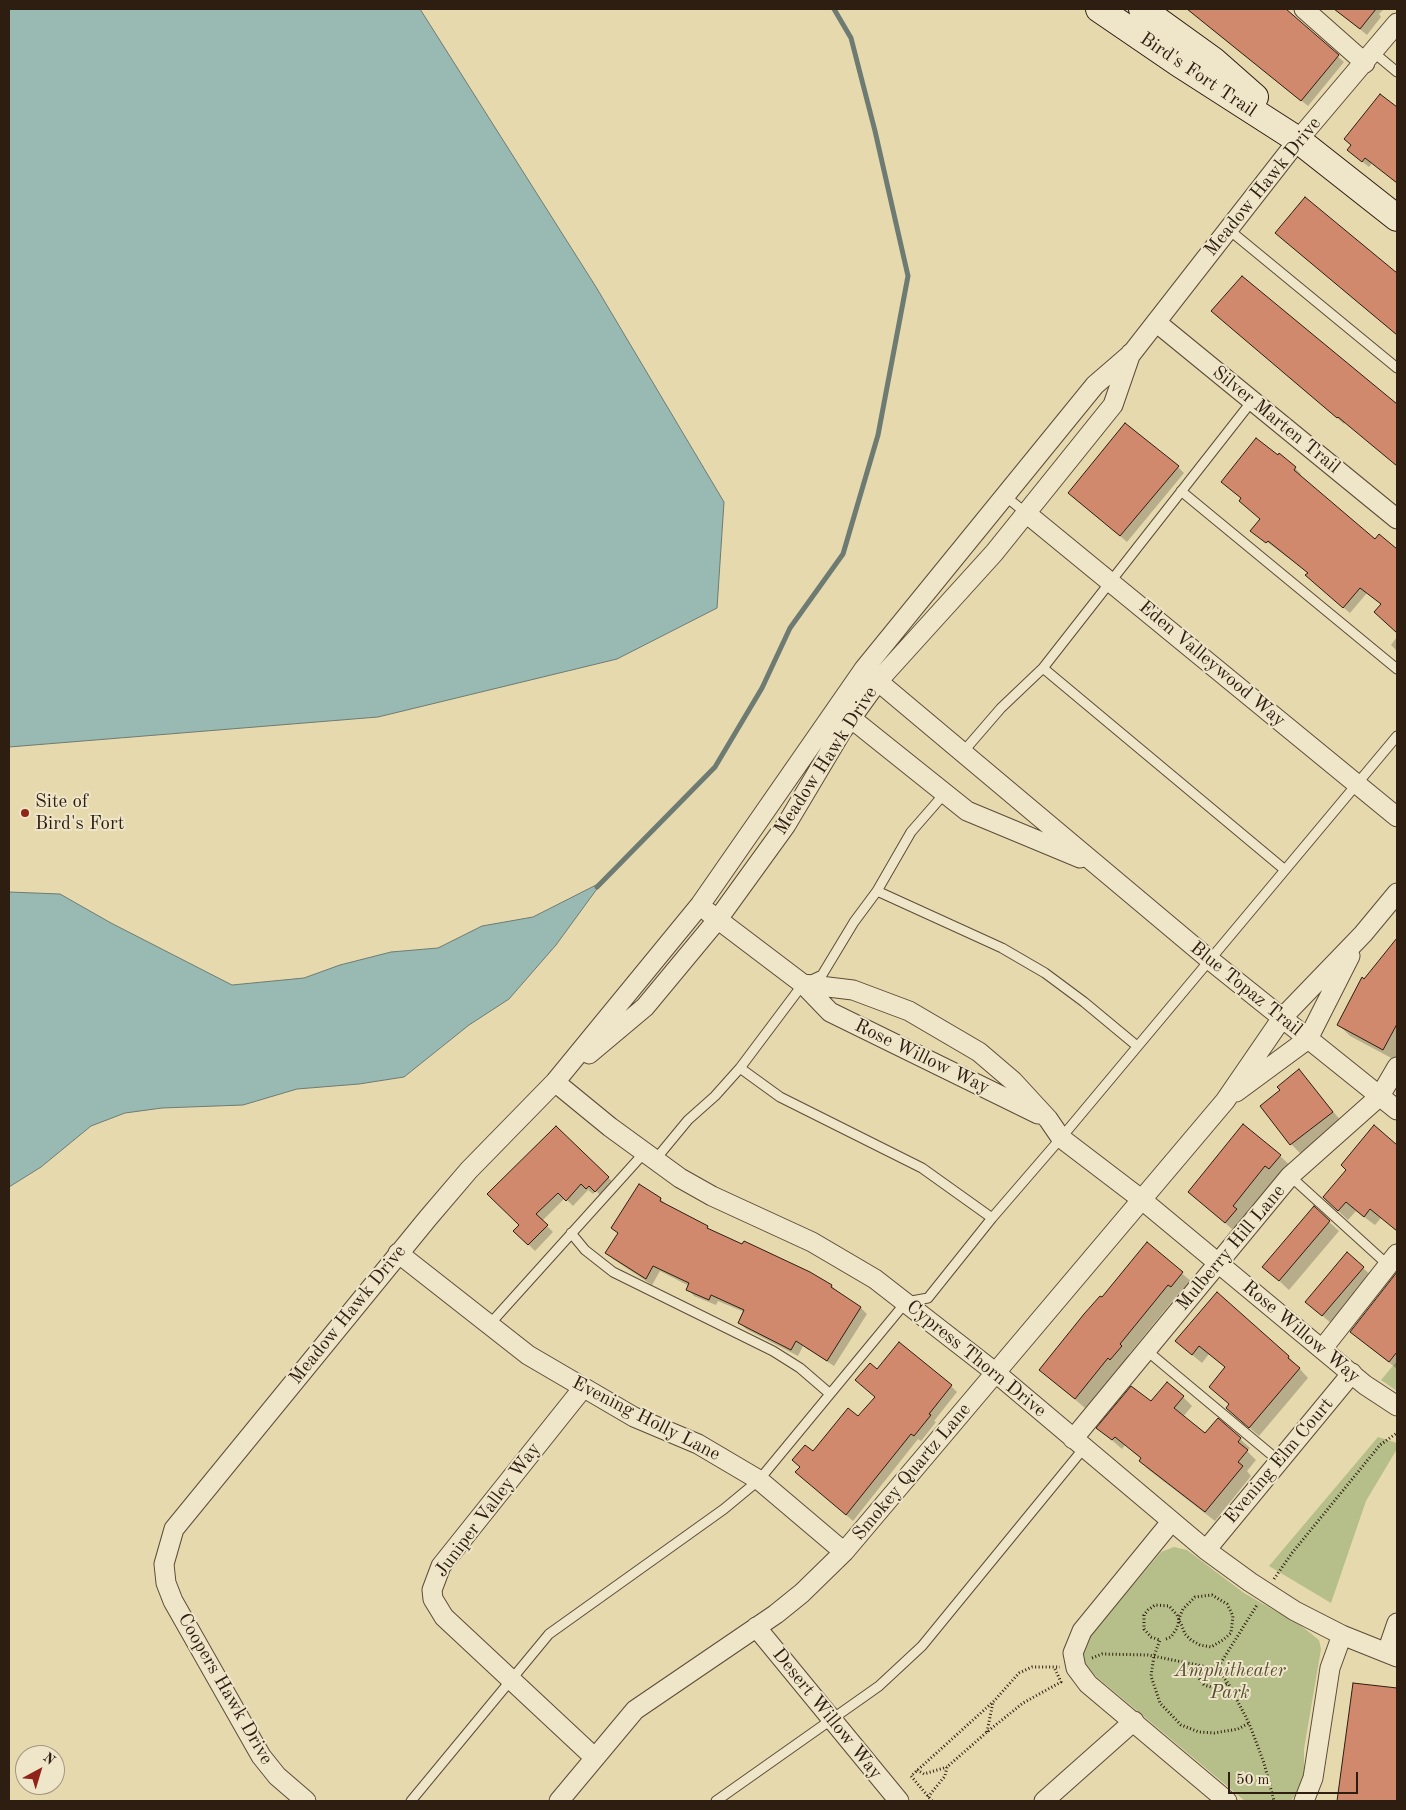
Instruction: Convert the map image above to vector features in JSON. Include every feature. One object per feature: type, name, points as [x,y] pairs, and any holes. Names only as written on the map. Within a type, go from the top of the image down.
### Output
[{"type":"street","name":"Bird's Fort Trail","points":[[1142,9],[1212,60],[1275,114],[1298,140]]},
{"type":"street","points":[[1304,9],[1369,58]]},
{"type":"street","name":"Bird's Fort Trail","points":[[1105,10],[1178,63],[1298,140],[1397,218]]},
{"type":"street","name":"Meadow Hawk Drive","points":[[164,1564],[174,1529],[398,1253],[470,1170],[555,1082],[700,905],[1005,496],[1095,385],[1132,353],[1298,140],[1397,23]]},
{"type":"street","name":"Silver Marten Trail","points":[[1156,322],[1397,519]]},
{"type":"street","name":"Meadow Hawk Drive","points":[[871,675],[994,553],[1113,405],[1132,353]]},
{"type":"street","name":"Eden Valleywood Way","points":[[1026,513],[1397,816]]},
{"type":"street","name":"Blue Topaz Trail","points":[[871,675],[1210,960],[1397,1110]]},
{"type":"street","name":"Meadow Hawk Drive","points":[[555,1082],[645,1007],[718,919],[786,826],[844,712]]},
{"type":"street","name":"Blue Topaz Trail","points":[[844,712],[968,811],[1097,865]]},
{"type":"street","name":"Smokey Quartz Lane","points":[[559,1801],[635,1710],[802,1593],[844,1552],[1225,1100],[1282,1018],[1363,934],[1397,893]]},
{"type":"street","name":"Rose Willow Way","points":[[700,905],[803,984],[830,1012],[1048,1119]]},
{"type":"street","name":"Smokey Quartz Lane","points":[[1225,1100],[1308,1039],[1327,998],[1363,934]]},
{"type":"street","name":"Rose Willow Way","points":[[803,984],[853,990],[909,1011],[979,1052],[1013,1081],[1048,1119],[1061,1138],[1141,1199],[1352,1373],[1397,1406]]},
{"type":"street","name":"Mulberry Hill Lane","points":[[1079,1444],[1146,1350],[1290,1176],[1380,1096],[1397,1067]]},
{"type":"street","name":"Cypress Thorn Drive","points":[[555,1082],[650,1156],[712,1196],[812,1242],[845,1261],[906,1302],[996,1374],[1206,1550],[1266,1592],[1295,1611],[1342,1635],[1394,1654]]},
{"type":"street","name":"Evening Holly Lane","points":[[398,1253],[528,1355],[634,1417],[698,1444],[758,1480],[844,1552]]},
{"type":"street","points":[[1323,1348],[1393,1260]]},
{"type":"street","name":"Evening Elm Court","points":[[1206,1550],[1352,1373]]},
{"type":"street","name":"Juniper Valley Way","points":[[583,1388],[441,1566],[432,1590],[432,1599],[444,1617],[595,1758]]},
{"type":"street","points":[[1172,1522],[1082,1631],[1074,1653],[1075,1663],[1076,1668],[1088,1684],[1227,1801]]},
{"type":"street","name":"Coopers Hawk Drive","points":[[164,1564],[166,1583],[173,1601],[249,1736],[277,1776],[306,1801]]},
{"type":"street","points":[[1394,1654],[1397,1623]]},
{"type":"street","name":"Desert Willow Way","points":[[756,1627],[899,1801]]},
{"type":"street","points":[[1304,1801],[1313,1778],[1330,1668],[1342,1635]]},
{"type":"street","points":[[1052,1799],[1134,1721]]},
{"type":"lane","points":[[1369,58],[1397,72]]},
{"type":"lane","points":[[1228,229],[1397,368]]},
{"type":"lane","points":[[963,752],[1001,708],[1043,668],[1252,400]]},
{"type":"lane","points":[[1181,491],[1397,670]]},
{"type":"lane","points":[[1005,496],[1026,513]]},
{"type":"lane","points":[[1043,668],[1285,870]]},
{"type":"lane","points":[[411,1801],[549,1634],[724,1509],[758,1480],[906,1302],[928,1298],[992,1218],[1397,736]]},
{"type":"lane","points":[[489,1325],[571,1233],[715,1096],[740,1068],[803,984],[822,975],[854,922],[877,891],[911,832],[945,793]]},
{"type":"lane","points":[[877,891],[1002,948],[1045,973],[1084,1002],[1137,1046]]},
{"type":"lane","points":[[740,1068],[780,1097],[922,1168],[992,1218]]},
{"type":"lane","points":[[1290,1176],[1393,1260]]},
{"type":"lane","points":[[571,1233],[585,1250],[613,1272],[773,1351],[800,1368],[829,1393]]},
{"type":"lane","points":[[1146,1350],[1279,1461]]},
{"type":"lane","points":[[716,1801],[879,1686],[922,1646],[1079,1444]]},
{"type":"path","points":[[1217,1669],[1292,1553],[1380,1445],[1397,1434]]},
{"type":"path","points":[[1166,1639],[1172,1637],[1177,1628],[1178,1622],[1180,1616],[1183,1609],[1195,1597],[1205,1594],[1216,1596],[1227,1604],[1231,1611],[1233,1625],[1231,1633],[1211,1647],[1200,1645],[1191,1640],[1185,1634],[1182,1626],[1179,1620],[1177,1615],[1169,1606],[1155,1605],[1144,1615],[1143,1622],[1147,1634],[1160,1640],[1154,1656],[1151,1676],[1154,1690],[1166,1712],[1181,1725],[1199,1732],[1214,1733],[1238,1729],[1249,1723]]},
{"type":"path","points":[[932,1801],[911,1776],[994,1701],[1019,1673],[1032,1667],[1056,1668],[1102,1654],[1154,1656],[1217,1669],[1228,1683],[1249,1723],[1264,1763],[1274,1801]]},
{"type":"path","points":[[1198,1665],[1198,1677],[1204,1685],[1218,1690],[1228,1683]]},
{"type":"path","points":[[917,1770],[924,1774],[947,1767],[1023,1703],[1061,1682],[1055,1670]]},
{"type":"path","points":[[987,1732],[994,1701]]},
{"type":"path","points":[[928,1797],[944,1776],[947,1767]]},
{"type":"green space","points":[[1397,1361],[1397,1391],[1381,1380]]},
{"type":"green space","points":[[1378,1437],[1397,1443],[1397,1449],[1366,1501],[1331,1603],[1269,1566]]},
{"type":"green space","name":"Amphitheater Park","points":[[1174,1547],[1187,1550],[1244,1593],[1300,1625],[1319,1640],[1321,1649],[1304,1749],[1304,1775],[1299,1789],[1291,1801],[1245,1801],[1086,1668],[1083,1650],[1086,1641],[1161,1552]]},
{"type":"water","points":[[9,9],[420,9],[596,287],[724,502],[717,608],[617,659],[378,717],[9,747]]},
{"type":"water","points":[[602,882],[556,945],[509,999],[469,1025],[404,1077],[359,1084],[297,1089],[243,1105],[162,1108],[125,1113],[91,1126],[41,1167],[9,1187],[9,892],[60,894],[111,923],[232,985],[304,978],[340,965],[391,952],[438,948],[482,926],[533,917]]},
{"type":"building","points":[[1187,9],[1286,9],[1339,55],[1301,101]]},
{"type":"building","points":[[1334,9],[1376,9],[1360,29]]},
{"type":"building","points":[[1380,94],[1397,107],[1397,183],[1365,158],[1362,162],[1347,150],[1351,145],[1344,139]]},
{"type":"building","points":[[1305,197],[1397,273],[1397,335],[1275,233]]},
{"type":"building","points":[[1242,276],[1397,404],[1397,466],[1337,418],[1211,311]]},
{"type":"building","points":[[1125,423],[1179,466],[1120,536],[1068,493]]},
{"type":"building","points":[[1256,438],[1296,467],[1294,470],[1375,539],[1379,534],[1397,549],[1397,633],[1374,612],[1381,604],[1360,588],[1343,608],[1305,575],[1308,573],[1268,541],[1266,543],[1250,531],[1260,519],[1239,501],[1241,498],[1221,482]]},
{"type":"building","points":[[1397,938],[1397,1024],[1383,1050],[1337,1025],[1362,977],[1364,979]]},
{"type":"building","points":[[1299,1069],[1333,1112],[1290,1145],[1260,1106],[1280,1090],[1277,1087]]},
{"type":"building","points":[[1243,1124],[1281,1155],[1269,1169],[1265,1166],[1233,1206],[1237,1209],[1225,1223],[1188,1192]]},
{"type":"building","points":[[1374,1125],[1397,1145],[1397,1231],[1370,1209],[1364,1217],[1346,1202],[1338,1211],[1323,1197],[1346,1170],[1341,1165]]},
{"type":"building","points":[[556,1126],[609,1177],[595,1192],[589,1186],[586,1189],[581,1184],[566,1201],[558,1193],[536,1214],[548,1225],[528,1245],[513,1231],[519,1225],[487,1194]]},
{"type":"building","points":[[639,1184],[661,1198],[660,1201],[708,1226],[707,1228],[742,1244],[744,1241],[810,1272],[832,1285],[831,1287],[861,1307],[827,1361],[796,1341],[791,1350],[738,1323],[744,1310],[711,1295],[709,1300],[686,1290],[689,1283],[653,1266],[646,1279],[605,1253],[618,1233],[611,1228]]},
{"type":"building","points":[[1314,1206],[1330,1221],[1279,1281],[1262,1267]]},
{"type":"building","points":[[1147,1242],[1183,1272],[1171,1287],[1168,1285],[1120,1344],[1122,1346],[1110,1360],[1108,1358],[1075,1399],[1039,1370],[1084,1314],[1100,1296],[1102,1297]]},
{"type":"building","points":[[1347,1252],[1364,1267],[1322,1316],[1305,1302]]},
{"type":"building","points":[[1397,1272],[1397,1352],[1389,1362],[1350,1332]]},
{"type":"building","points":[[1217,1292],[1300,1368],[1249,1428],[1226,1408],[1229,1404],[1209,1387],[1225,1367],[1199,1346],[1192,1355],[1175,1341]]},
{"type":"building","points":[[899,1342],[952,1385],[914,1436],[911,1434],[846,1515],[795,1472],[800,1467],[792,1460],[805,1445],[813,1451],[848,1408],[858,1416],[875,1397],[855,1380],[870,1363],[877,1369]]},
{"type":"building","points":[[1167,1382],[1184,1396],[1174,1408],[1205,1433],[1218,1418],[1241,1438],[1238,1442],[1248,1450],[1238,1462],[1243,1466],[1205,1512],[1139,1461],[1141,1458],[1115,1437],[1112,1440],[1096,1428],[1131,1386],[1151,1401]]},
{"type":"building","points":[[1353,1683],[1397,1688],[1397,1801],[1337,1801]]},
{"type":"waterway","points":[[597,887],[715,767],[762,688],[790,628],[843,554],[878,435],[908,276],[875,131],[851,38],[834,9]]},
{"type":"place","name":"Site of Bird's Fort","points":[[25,813]]}]
